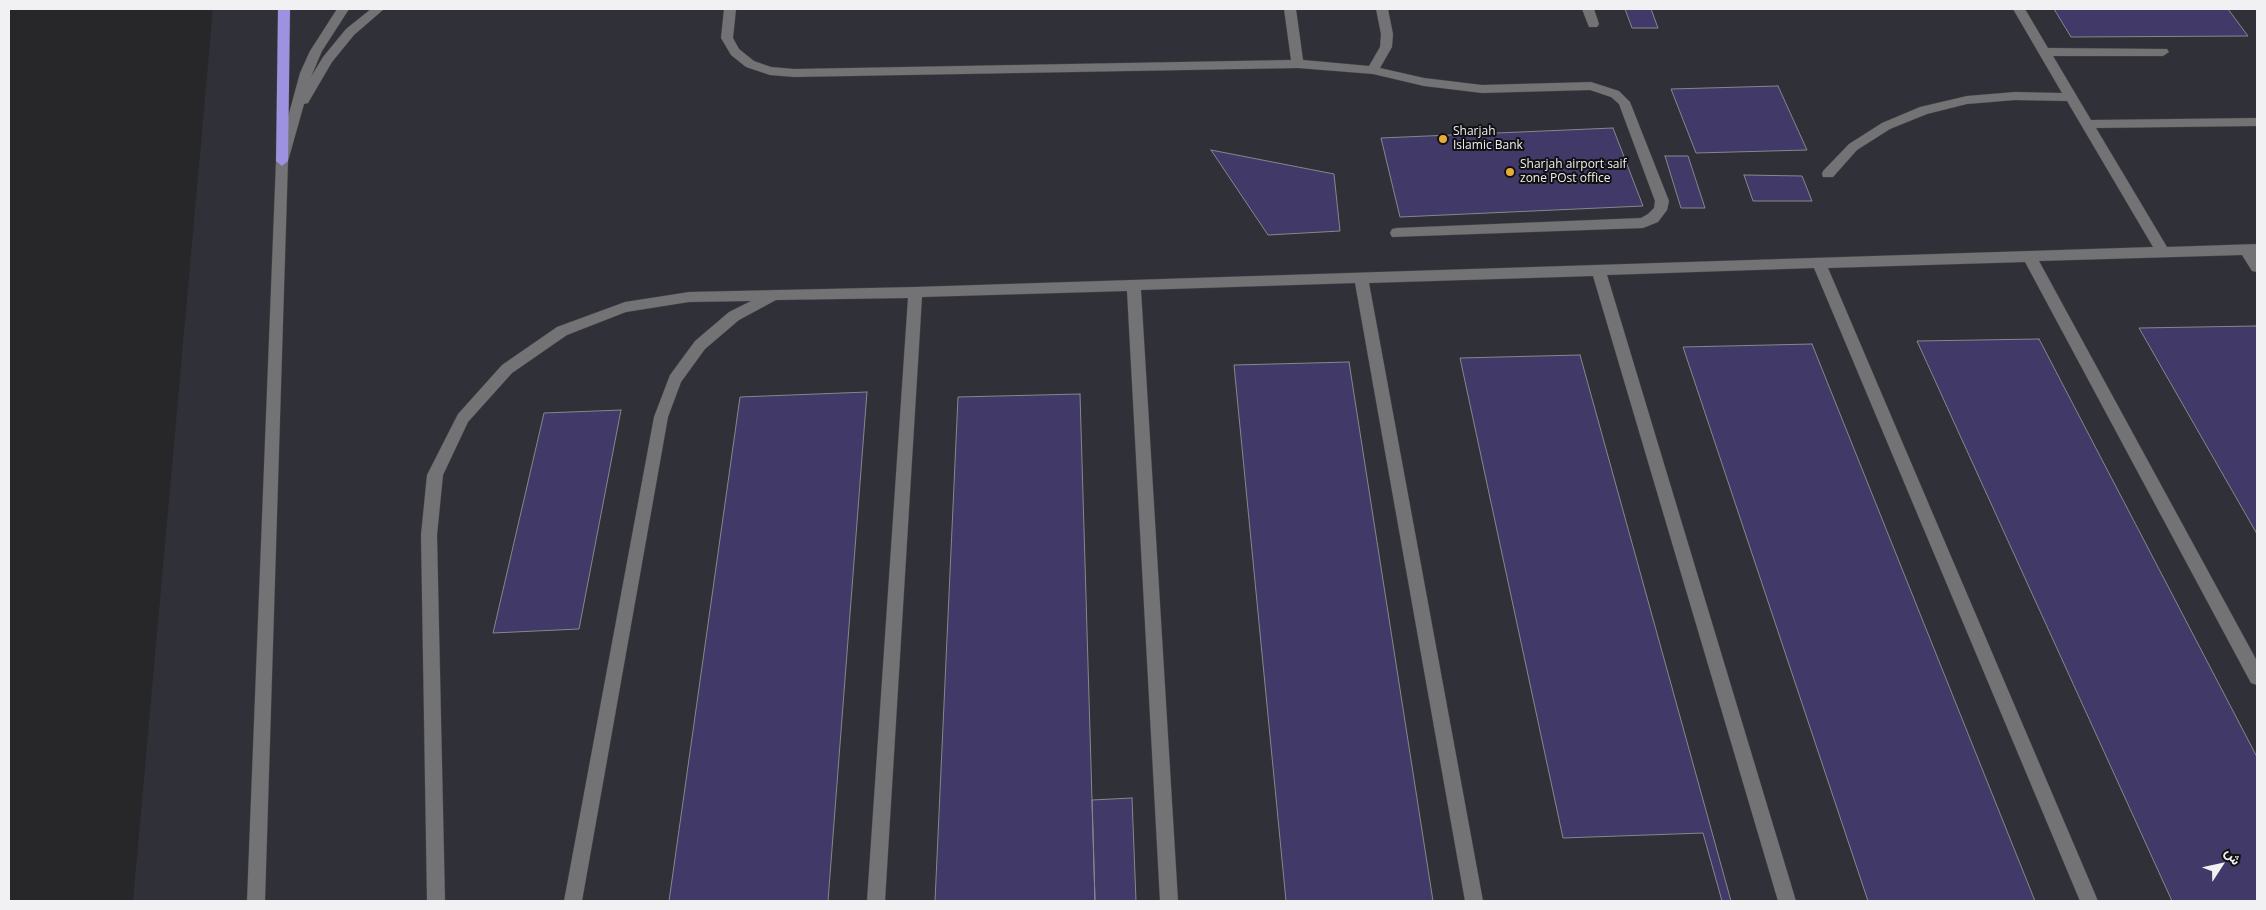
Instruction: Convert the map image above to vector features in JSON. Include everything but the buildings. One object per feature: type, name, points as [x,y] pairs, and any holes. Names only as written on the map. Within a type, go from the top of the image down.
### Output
[{"type":"highway","points":[[282,161],[284,9]]},
{"type":"street","points":[[256,901],[282,161],[295,116],[299,94],[313,58],[343,9]]},
{"type":"street","points":[[295,116],[327,60],[350,32],[378,9]]},
{"type":"street","points":[[730,9],[727,38],[735,52],[750,64],[770,71],[848,73],[1298,64],[1373,70],[1424,82],[1482,89],[1591,86],[1604,89],[1624,102],[1662,201],[1657,214],[1643,223],[1397,233]]},
{"type":"street","points":[[1290,9],[1298,64]]},
{"type":"street","points":[[1373,70],[1386,47],[1387,34],[1382,9]]},
{"type":"street","points":[[1588,9],[1593,24]]},
{"type":"street","points":[[2019,9],[2164,252]]},
{"type":"street","points":[[2044,52],[2163,52]]},
{"type":"street","points":[[1828,174],[1854,147],[1886,126],[1924,110],[1967,100],[2015,96],[2071,97]]},
{"type":"street","points":[[2088,124],[2257,122]]},
{"type":"street","points":[[436,901],[429,535],[436,475],[463,418],[507,369],[562,331],[625,307],[689,298],[2252,249],[2257,267]]},
{"type":"street","points":[[2029,256],[2257,677]]},
{"type":"street","points":[[1819,263],[2090,901]]},
{"type":"street","points":[[1598,269],[1787,901]]},
{"type":"street","points":[[1361,278],[1474,901]]},
{"type":"street","points":[[1134,285],[1169,901]]},
{"type":"street","points":[[876,901],[915,292]]},
{"type":"street","points":[[573,901],[661,417],[675,379],[700,345],[734,316],[774,296]]},
{"type":"shaded area","points":[[213,9],[2257,9],[2257,901],[133,901]]},
{"type":"place","name":"Sharjah Islamic Bank","points":[[1443,139]]},
{"type":"place","name":"Sharjah airport saif zone POst office","points":[[1510,172]]}]
